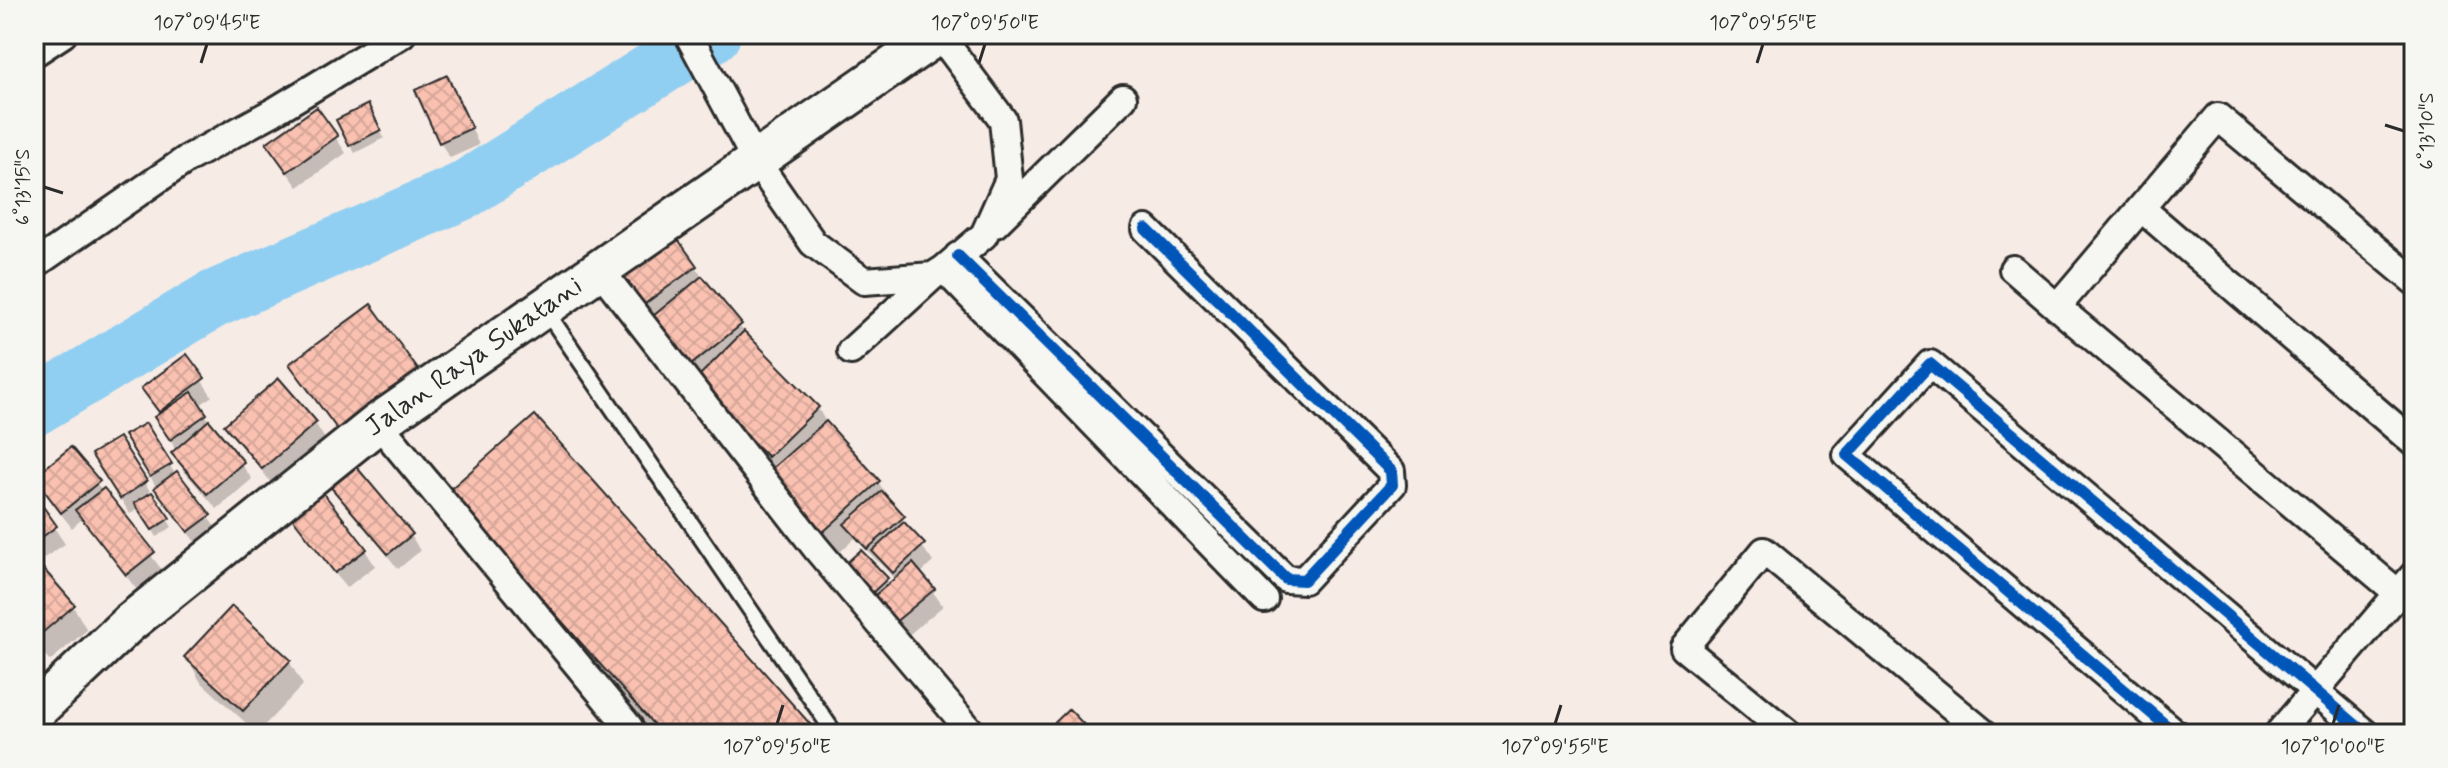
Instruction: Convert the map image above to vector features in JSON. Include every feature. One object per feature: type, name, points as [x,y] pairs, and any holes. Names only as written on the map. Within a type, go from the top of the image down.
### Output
[{"type":"main road","name":"Jalan Raya Sukatani","points":[[34,713],[128,624],[378,423],[939,34]]},
{"type":"street","points":[[34,53],[63,34]]},
{"type":"street","points":[[34,265],[187,159],[273,112],[402,34]]},
{"type":"street","points":[[688,34],[756,161],[813,243],[864,281],[945,267]]},
{"type":"street","points":[[939,34],[1003,120],[1009,179],[984,235]]},
{"type":"street","points":[[851,351],[984,235],[1123,98]]},
{"type":"street","points":[[2057,307],[2218,117],[2414,281]]},
{"type":"street","points":[[2141,208],[2414,443]]},
{"type":"street","points":[[945,267],[1286,579],[1304,580],[1392,485],[1391,471],[1146,229]]},
{"type":"street","points":[[945,267],[1264,599]]},
{"type":"street","points":[[2013,269],[2406,584],[2278,734]]},
{"type":"street","points":[[600,270],[816,548],[973,734]]},
{"type":"street","points":[[2176,734],[1847,455],[1930,364],[2366,734]]},
{"type":"street","points":[[378,423],[629,727],[631,734]]},
{"type":"street","points":[[1789,734],[1684,648],[1764,551],[1968,729]]},
{"type":"lane","points":[[543,306],[835,734]]},
{"type":"building","points":[[447,75],[472,128],[439,143],[415,90]]},
{"type":"building","points":[[368,104],[381,130],[349,146],[336,120]]},
{"type":"building","points":[[317,107],[338,136],[287,172],[266,143]]},
{"type":"building","points":[[675,235],[697,266],[639,308],[616,277]]},
{"type":"building","points":[[702,276],[742,324],[686,369],[647,321]]},
{"type":"building","points":[[371,304],[419,371],[338,430],[289,364]]},
{"type":"building","points":[[744,331],[819,407],[768,457],[693,382]]},
{"type":"building","points":[[187,354],[205,378],[159,412],[141,388]]},
{"type":"building","points":[[279,378],[317,422],[262,469],[224,425]]},
{"type":"building","points":[[192,392],[207,414],[170,440],[154,417]]},
{"type":"building","points":[[535,415],[819,734],[662,734],[447,492]]},
{"type":"building","points":[[209,420],[244,462],[207,494],[171,453]]},
{"type":"building","points":[[826,421],[880,481],[823,532],[769,471]]},
{"type":"building","points":[[146,423],[172,464],[150,477],[124,435]]},
{"type":"building","points":[[119,437],[147,481],[120,499],[91,454]]},
{"type":"building","points":[[71,447],[100,481],[61,513],[34,477]]},
{"type":"building","points":[[354,464],[413,534],[388,554],[329,485]]},
{"type":"building","points":[[177,471],[211,515],[188,532],[154,488]]},
{"type":"building","points":[[104,488],[155,552],[126,575],[75,510]]},
{"type":"building","points":[[321,490],[367,549],[335,573],[290,515]]},
{"type":"building","points":[[882,491],[905,516],[867,549],[844,524]]},
{"type":"building","points":[[152,492],[170,518],[152,530],[134,503]]},
{"type":"building","points":[[34,494],[57,526],[34,543]]},
{"type":"building","points":[[904,522],[925,544],[893,573],[872,551]]},
{"type":"building","points":[[861,550],[888,578],[871,594],[843,566]]},
{"type":"building","points":[[34,558],[75,605],[35,639],[34,637]]},
{"type":"building","points":[[913,563],[935,589],[888,628],[867,602]]},
{"type":"building","points":[[232,606],[291,660],[243,711],[184,657]]},
{"type":"building","points":[[1069,709],[1093,734],[1043,734]]},
{"type":"waterway","points":[[34,407],[212,300],[463,191],[712,34]]},
{"type":"cycle path","points":[[958,256],[1286,579],[1304,580],[1392,485],[1391,471],[1146,229]]},
{"type":"cycle path","points":[[2176,734],[1847,455],[1930,364],[2366,734]]}]
